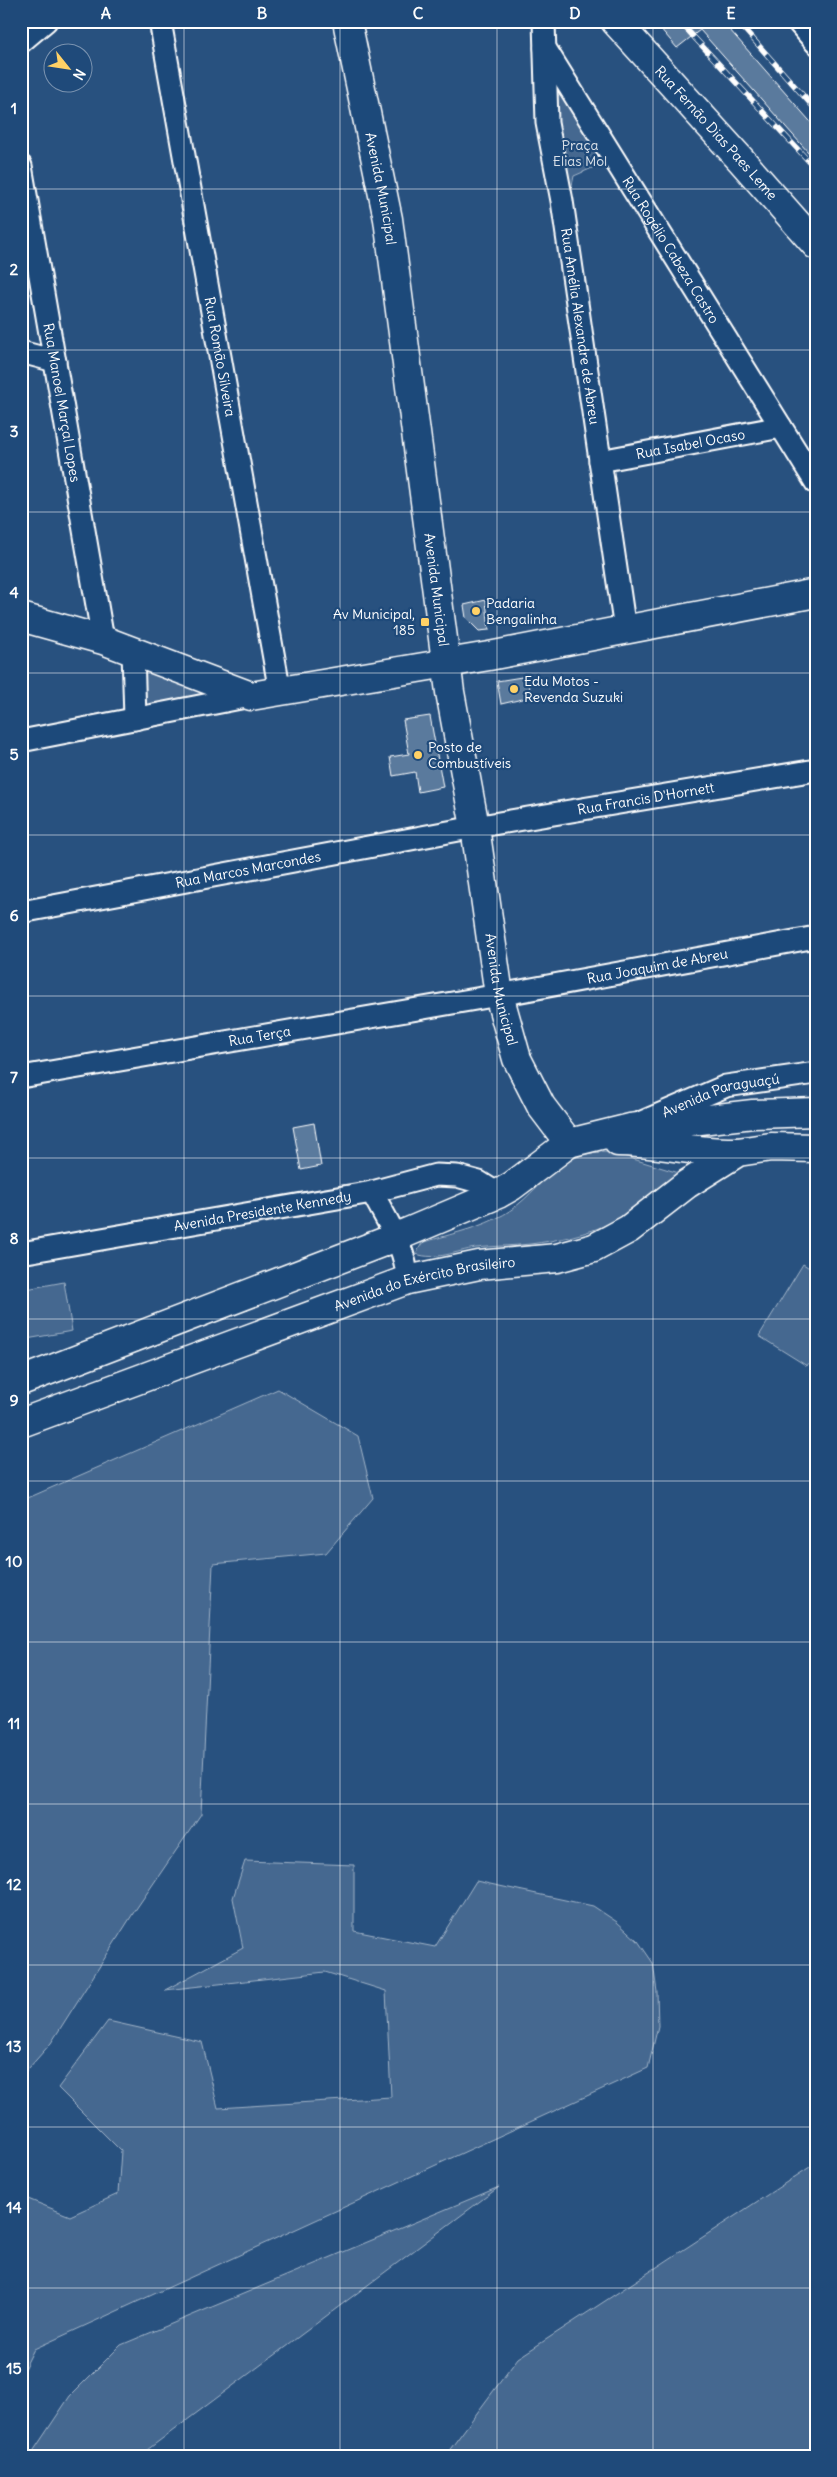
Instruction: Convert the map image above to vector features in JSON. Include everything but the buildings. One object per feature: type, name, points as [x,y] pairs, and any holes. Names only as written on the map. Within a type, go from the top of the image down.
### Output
[{"type":"main road","name":"Avenida Municipal","points":[[347,21],[388,219],[450,692],[475,827],[499,995],[517,1059],[541,1106],[569,1143]]},
{"type":"main road","name":"Rua Fernão Dias Paes Leme","points":[[615,21],[816,245]]},
{"type":"main road","points":[[21,617],[102,640],[251,696],[447,661],[489,656],[816,594]]},
{"type":"main road","points":[[21,1381],[394,1238],[498,1194],[512,1186],[569,1143],[630,1128],[753,1114],[816,1112]]},
{"type":"main road","points":[[569,1143],[638,1142],[700,1152],[738,1152]]},
{"type":"main road","name":"Avenida do Exército Brasileiro","points":[[21,1423],[408,1280],[479,1265],[557,1258],[594,1248],[629,1229],[692,1180],[738,1152],[771,1147],[816,1148]]},
{"type":"street","points":[[21,42],[46,21]]},
{"type":"street","name":"Rua Romão Silveira","points":[[160,21],[280,692]]},
{"type":"street","name":"Rua Amélia Alexandre de Abreu","points":[[544,21],[548,123],[563,210],[625,630]]},
{"type":"street","points":[[796,21],[816,42]]},
{"type":"street","name":"Rua Rogélio Cabeza Castro","points":[[544,46],[816,483]]},
{"type":"street","points":[[546,101],[550,92],[557,87],[566,85],[573,93]]},
{"type":"street","name":"Rua Manoel Marçal Lopes","points":[[21,166],[102,640]]},
{"type":"street","points":[[21,352],[55,361]]},
{"type":"street","name":"Rua Isabel Ocaso","points":[[600,460],[781,427]]},
{"type":"street","points":[[133,651],[135,718]]},
{"type":"street","points":[[21,741],[251,696]]},
{"type":"street","name":"Rua Francis D'Hornett","points":[[475,827],[816,770]]},
{"type":"street","name":"Rua Marcos Marcondes","points":[[21,912],[475,827]]},
{"type":"street","name":"Rua Joaquim de Abreu","points":[[499,995],[816,936]]},
{"type":"street","name":"Rua Terça","points":[[21,1077],[499,995]]},
{"type":"street","name":"Avenida Paraguaçú","points":[[630,1128],[726,1086],[816,1073]]},
{"type":"street","name":"Avenida Presidente Kennedy","points":[[21,1252],[372,1192],[436,1175],[457,1176],[479,1182],[498,1194]]},
{"type":"street","points":[[372,1192],[394,1238],[403,1252],[408,1280]]},
{"type":"green space","name":"Praça Elias Mol","points":[[565,92],[614,172],[599,165],[574,176],[571,190],[556,133],[551,99]]},
{"type":"green space","points":[[147,669],[212,689],[210,697],[148,705],[140,701],[138,676]]},
{"type":"green space","points":[[610,1152],[679,1173],[665,1189],[648,1202],[612,1223],[592,1230],[551,1241],[530,1244],[476,1248],[438,1256],[416,1254],[422,1243],[477,1226],[511,1210],[547,1177],[572,1159],[589,1153]]},
{"type":"green space","points":[[803,1264],[816,1272],[816,1352],[807,1366],[759,1336]]},
{"type":"green space","points":[[64,1282],[72,1331],[21,1340],[21,1290]]},
{"type":"green space","points":[[278,1389],[358,1436],[373,1498],[326,1553],[213,1564],[201,1814],[134,1912],[51,2043],[21,2077],[21,1501]]},
{"type":"green space","points":[[245,1861],[354,1865],[354,1931],[435,1947],[476,1881],[593,1906],[617,1922],[638,1941],[653,1963],[657,1992],[658,2026],[648,2068],[34,2349],[21,2375],[21,2339],[25,2335],[21,2329],[21,2203],[28,2199],[70,2216],[118,2194],[121,2151],[58,2088],[108,2021],[202,2042],[218,2108],[391,2097],[386,1991],[325,1972],[165,1990],[243,1948],[233,1898]]},
{"type":"green space","points":[[816,2163],[816,2456],[445,2456],[518,2358]]},
{"type":"green space","points":[[499,2187],[139,2456],[30,2456],[70,2396],[121,2345]]},
{"type":"railway","points":[[679,21],[816,169]]},
{"type":"railway","points":[[737,21],[816,110]]},
{"type":"place","name":"Padaria Bengalinha","points":[[476,611]]},
{"type":"place","name":"Av Municipal, 185","points":[[425,622]]},
{"type":"place","name":"Edu Motos - Revenda Suzuki","points":[[514,689]]},
{"type":"place","name":"Posto de Combustíveis","points":[[418,755]]}]
